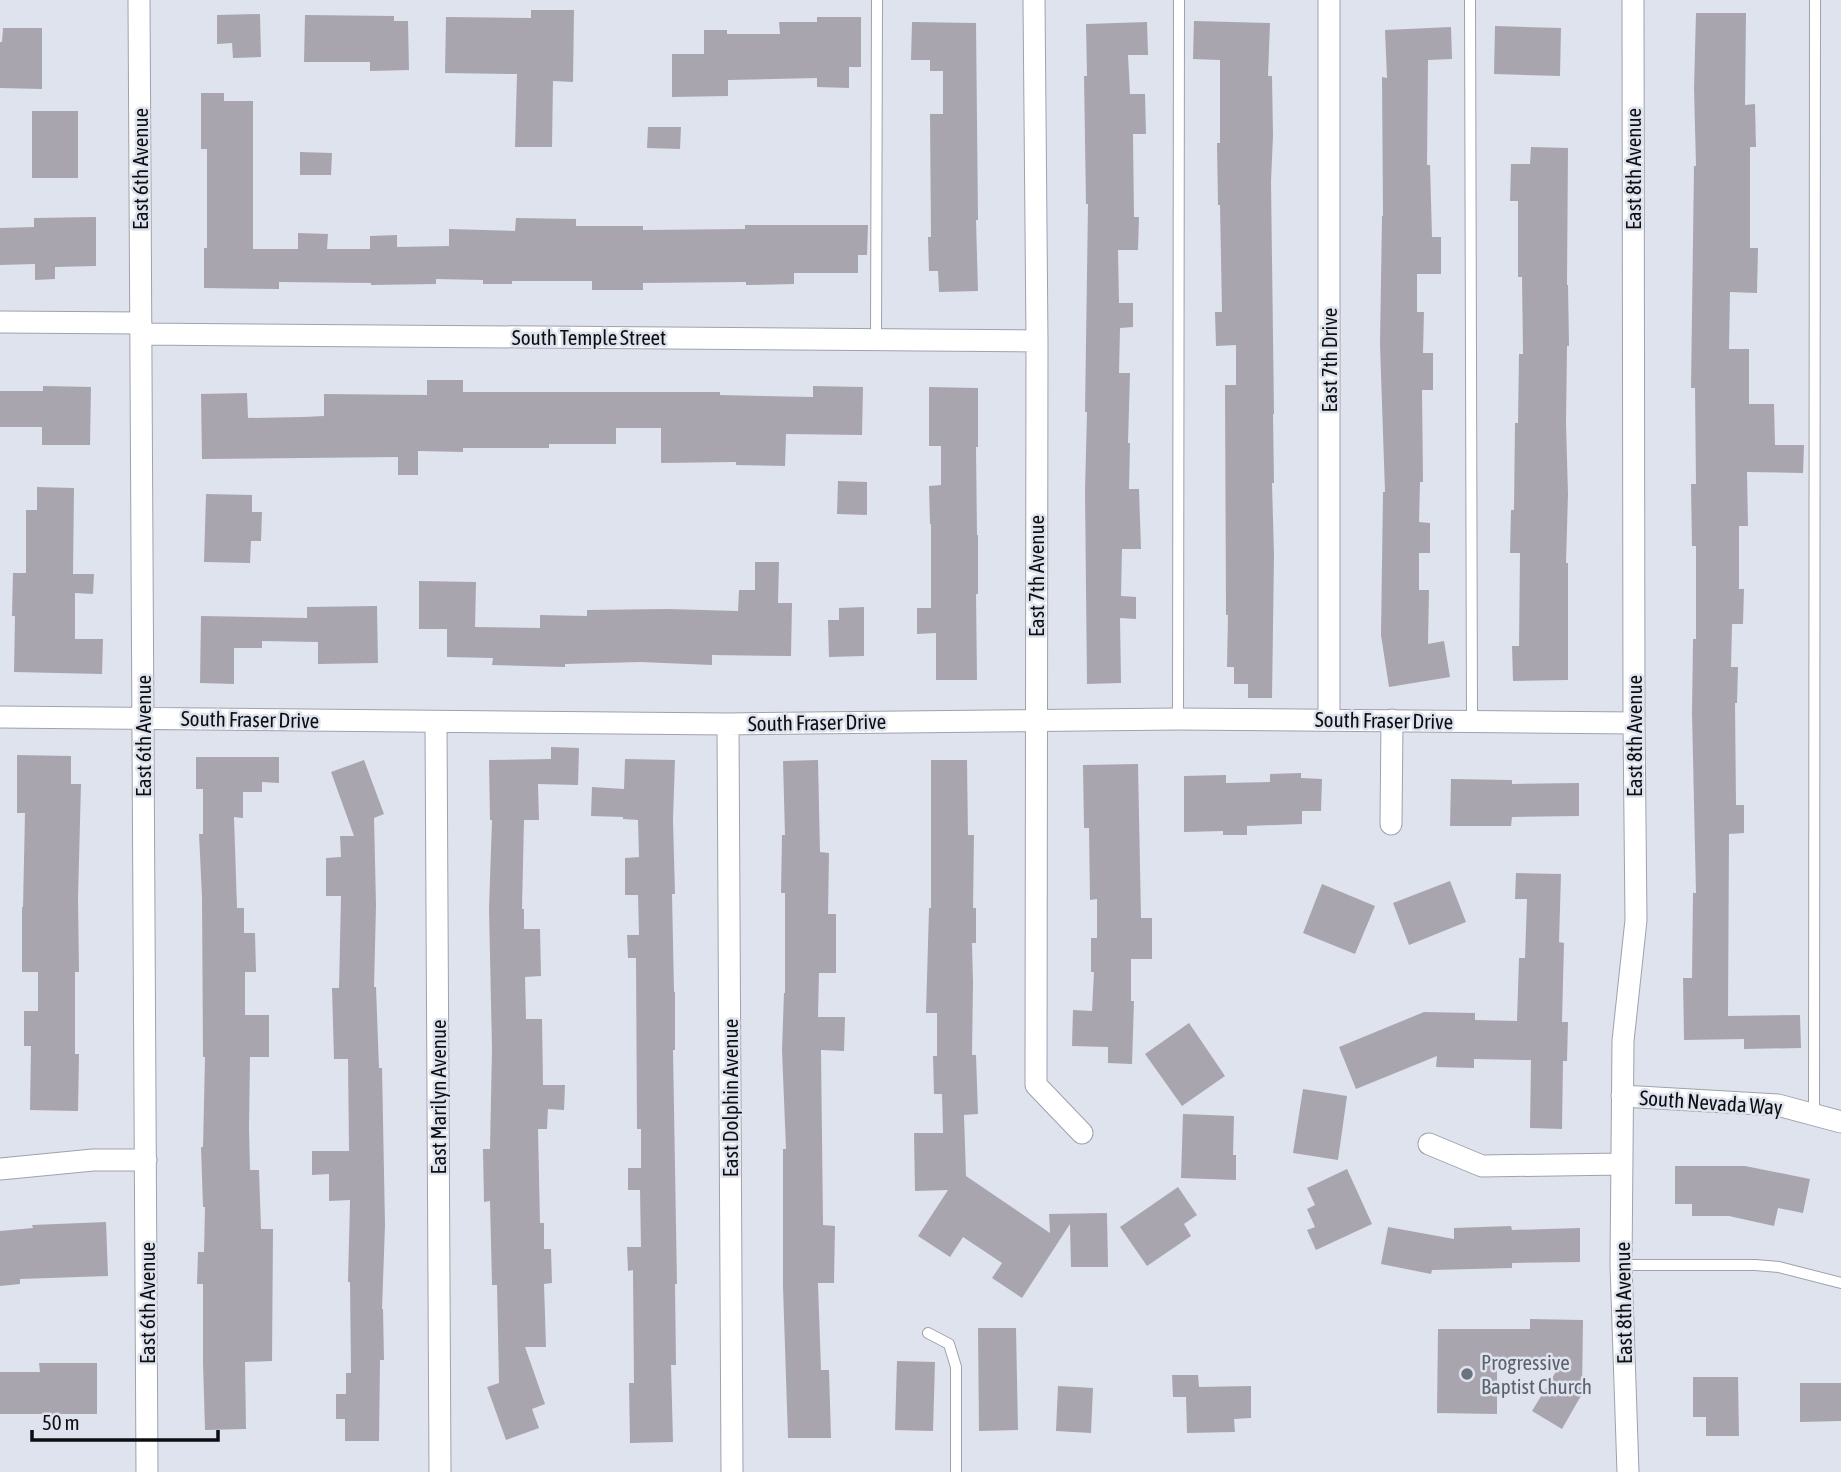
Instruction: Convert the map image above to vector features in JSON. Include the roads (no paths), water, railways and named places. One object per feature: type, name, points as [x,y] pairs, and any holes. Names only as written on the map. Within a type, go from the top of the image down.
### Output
[{"type":"street","name":"East 6th Avenue","points":[[139,0],[147,1472]]},
{"type":"street","name":"East 7th Avenue","points":[[1034,0],[1037,341],[1036,1084],[1082,1133]]},
{"type":"street","name":"East 7th Drive","points":[[1329,0],[1329,720]]},
{"type":"street","name":"East 8th Avenue","points":[[1628,1472],[1621,1265],[1623,1041],[1636,920],[1633,0]]},
{"type":"street","name":"South Temple Street","points":[[0,322],[141,328],[1037,341]]},
{"type":"street","name":"South Fraser Drive","points":[[0,718],[728,724],[1035,719],[1634,723]]},
{"type":"street","points":[[1391,824],[1392,720]]},
{"type":"street","name":"East Marilyn Avenue","points":[[436,722],[440,1472]]},
{"type":"street","name":"East Dolphin Avenue","points":[[728,724],[732,1472]]},
{"type":"street","name":"South Nevada Way","points":[[1622,1096],[1778,1105],[1841,1122]]},
{"type":"street","points":[[1429,1144],[1482,1166],[1622,1164]]},
{"type":"street","points":[[0,1169],[93,1160],[146,1160]]},
{"type":"lane","points":[[876,340],[877,0]]},
{"type":"lane","points":[[1178,719],[1179,0]]},
{"type":"lane","points":[[1470,0],[1472,721]]},
{"type":"lane","points":[[1814,1115],[1815,0]]},
{"type":"lane","points":[[1621,1265],[1755,1265],[1779,1267],[1841,1283]]},
{"type":"lane","points":[[928,1333],[949,1344],[956,1367],[956,1472]]},
{"type":"place","name":"Progressive Baptist Church","points":[[1467,1374]]}]
